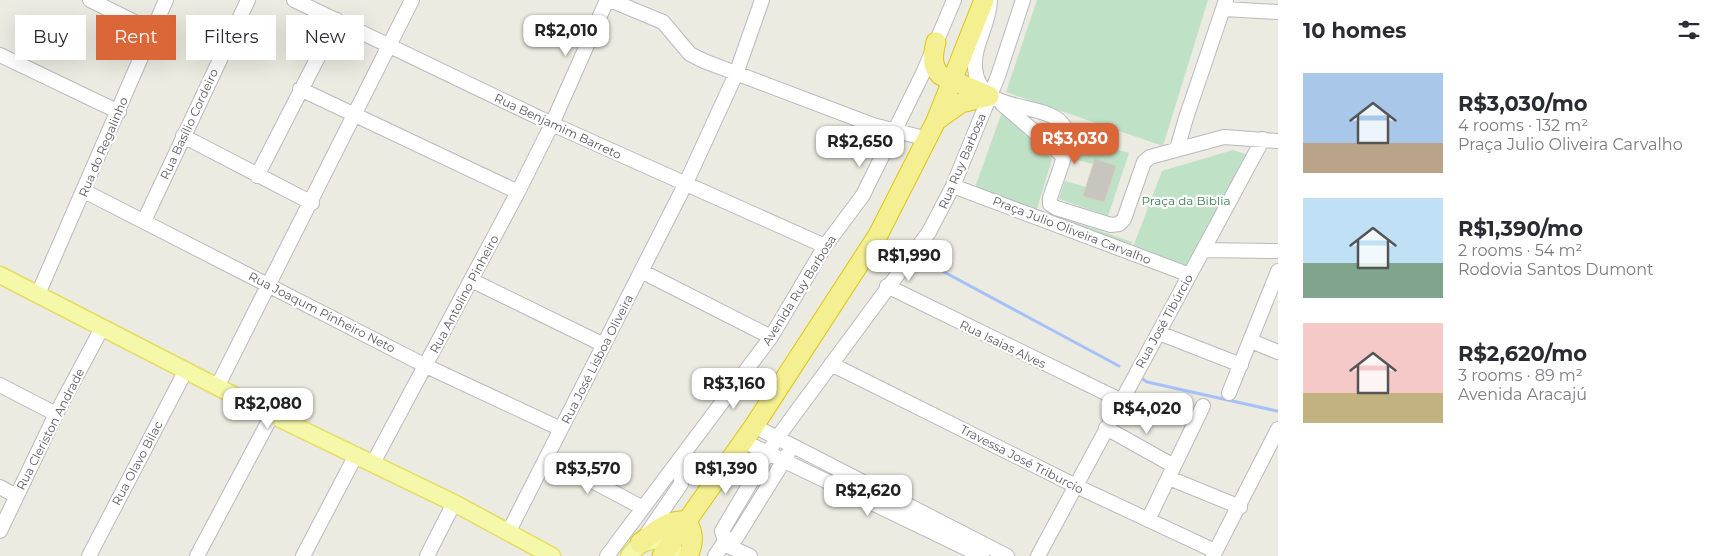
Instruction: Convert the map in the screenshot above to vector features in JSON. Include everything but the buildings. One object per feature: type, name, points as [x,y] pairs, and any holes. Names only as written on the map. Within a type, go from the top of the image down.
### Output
[{"type":"highway","points":[[670,553],[687,521],[749,434],[863,262],[936,121],[954,81],[984,0]]},
{"type":"highway","points":[[936,42],[933,56],[936,70],[945,78],[994,99]]},
{"type":"highway","points":[[936,121],[961,103],[994,99]]},
{"type":"highway","points":[[635,550],[664,526],[680,520],[687,521]]},
{"type":"highway","points":[[687,521],[693,532],[693,540],[688,556]]},
{"type":"main road","points":[[0,275],[272,415],[454,503],[552,556]]},
{"type":"main road","points":[[635,550],[654,541],[670,553]]},
{"type":"street","points":[[90,0],[122,15]]},
{"type":"street","name":"Rua do Regalinho","points":[[160,15],[166,0]]},
{"type":"street","name":"Rua Basílio Cordeiro","points":[[144,221],[248,0]]},
{"type":"street","name":"Rua Benjamim Barreto","points":[[294,0],[326,15]]},
{"type":"street","points":[[217,387],[312,203],[412,0]]},
{"type":"street","points":[[608,0],[659,20],[696,58],[873,125],[928,138]]},
{"type":"street","name":"Rua Antolino Pinheiro","points":[[373,463],[518,192],[552,124],[608,0]]},
{"type":"street","name":"Rua José Lisboa Oliveira","points":[[508,533],[640,271],[686,185],[736,74],[762,0]]},
{"type":"street","name":"Avenida Ruy Barbosa","points":[[607,556],[771,337],[825,246],[863,194],[896,130],[954,0]]},
{"type":"street","points":[[990,0],[990,13],[974,67],[978,80],[994,99],[1062,156]]},
{"type":"street","name":"Rua Ruy Barbosa","points":[[724,542],[722,531],[767,453],[887,286],[924,240],[954,186],[994,99],[1023,0]]},
{"type":"street","points":[[1177,149],[1225,4],[1278,12]]},
{"type":"street","name":"Rua Benjamim Barreto","points":[[364,34],[552,124],[825,246]]},
{"type":"street","points":[[0,55],[119,112]]},
{"type":"street","name":"Rua do Regalinho","points":[[38,294],[141,60]]},
{"type":"street","points":[[257,176],[316,60]]},
{"type":"street","points":[[300,89],[356,113],[518,192]]},
{"type":"street","name":"Praça Julio Oliveira Carvalho","points":[[994,99],[1044,112],[1058,120],[1067,134],[1050,204],[1056,208],[1111,225],[1120,224],[1124,219],[1144,162],[1155,155],[1177,149]]},
{"type":"street","points":[[1186,118],[1192,132],[1203,138],[1212,139]]},
{"type":"street","points":[[183,136],[312,203]]},
{"type":"street","points":[[1177,149],[1212,139],[1232,136],[1278,141]]},
{"type":"street","name":"Rua José Tibúrcio","points":[[1038,556],[1120,400],[1159,333],[1263,139]]},
{"type":"street","name":"Praça Julio Oliveira Carvalho","points":[[954,186],[1190,275]]},
{"type":"street","name":"Rua Joaqum Pinheiro Neto","points":[[84,191],[270,284],[426,366],[561,429]]},
{"type":"street","points":[[1203,250],[1278,251]]},
{"type":"street","points":[[640,271],[771,337]]},
{"type":"street","points":[[1228,393],[1251,341],[1278,271]]},
{"type":"street","points":[[471,280],[604,344]]},
{"type":"street","name":"Rua Isaias Alves","points":[[887,286],[1120,400]]},
{"type":"street","name":"Rua Cleriston Andrade","points":[[0,531],[56,414],[102,328]]},
{"type":"street","points":[[1159,333],[1241,364]]},
{"type":"street","points":[[1251,341],[1278,352]]},
{"type":"street","name":"Travessa José Triburcio","points":[[832,364],[1214,554]]},
{"type":"street","name":"Rua Olavo Bilac","points":[[89,556],[186,370]]},
{"type":"street","points":[[0,385],[56,414]]},
{"type":"street","points":[[1148,520],[1203,406]]},
{"type":"street","points":[[197,556],[272,415]]},
{"type":"street","points":[[1106,428],[1172,472],[1240,507]]},
{"type":"street","points":[[1214,554],[1240,507],[1278,429]]},
{"type":"street","points":[[749,434],[777,438],[1007,556]]},
{"type":"street","points":[[749,434],[767,453],[982,556]]},
{"type":"street","points":[[716,556],[724,542],[736,538],[792,447]]},
{"type":"street","points":[[303,556],[356,455]]},
{"type":"street","points":[[547,456],[643,508]]},
{"type":"street","points":[[635,550],[681,484],[681,474],[675,465]]},
{"type":"street","points":[[0,487],[16,496]]},
{"type":"street","points":[[427,556],[454,503]]},
{"type":"street","points":[[724,542],[750,556]]},
{"type":"green space","points":[[1037,0],[1208,0],[1163,146],[1006,92]]},
{"type":"green space","points":[[1002,112],[1052,159],[1037,209],[1132,242],[1130,247],[973,193]]},
{"type":"green space","points":[[1081,139],[1129,153],[1108,216],[1059,199],[1065,181],[1086,187],[1083,196],[1104,202],[1116,166],[1095,160],[1093,164],[1074,159]]},
{"type":"green space","name":"Praça da Biblia","points":[[1233,150],[1248,155],[1186,266],[1133,247],[1162,171]]},
{"type":"waterway","points":[[920,259],[1119,366]]},
{"type":"waterway","points":[[1141,378],[1147,382],[1277,411]]}]
